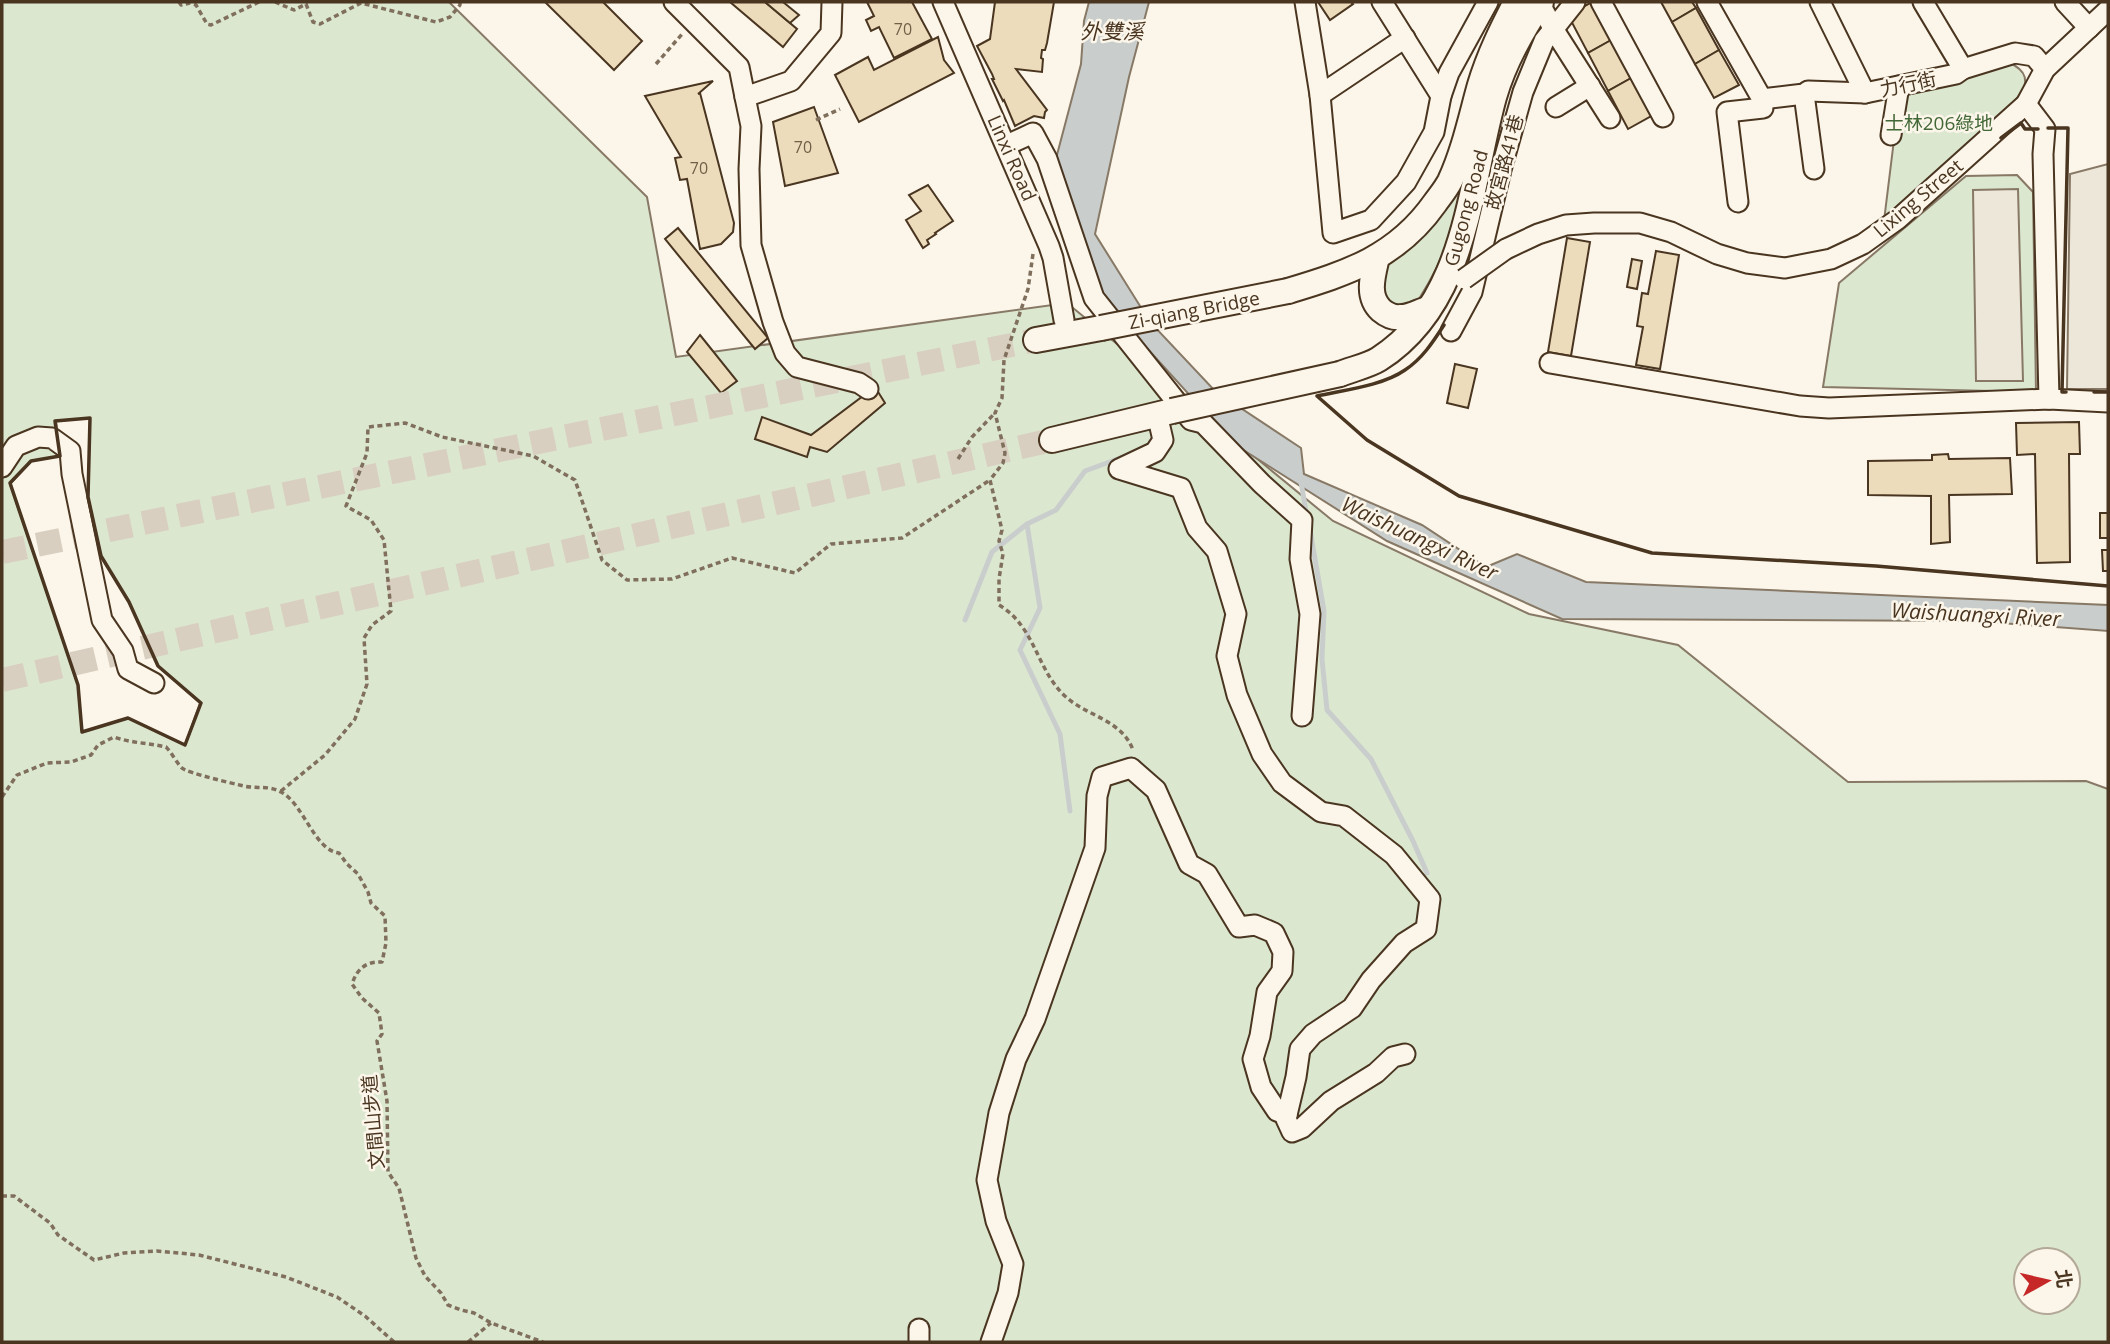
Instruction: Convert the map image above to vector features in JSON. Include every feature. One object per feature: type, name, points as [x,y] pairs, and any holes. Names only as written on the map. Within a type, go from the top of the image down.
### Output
[{"type":"main road","name":"Gugong Road","points":[[1288,291],[1340,276],[1377,257],[1401,240],[1427,215],[1449,183],[1496,41],[1534,2]]},
{"type":"main road","name":"Gugong Road","points":[[1166,419],[1340,374],[1378,360],[1417,326],[1445,292],[1462,235],[1495,96],[1511,51],[1534,2]]},
{"type":"main road","points":[[1377,257],[1372,291],[1376,304],[1388,315],[1402,317],[1445,292]]},
{"type":"main road","name":"Zi-qiang Bridge","points":[[1036,340],[1288,291]]},
{"type":"main road","points":[[1052,440],[1166,419]]},
{"type":"street","points":[[674,2],[739,67],[751,126],[751,245],[773,322],[785,353],[797,367],[859,383],[868,389]]},
{"type":"street","points":[[745,97],[791,81],[831,33],[832,2]]},
{"type":"street","name":"Linxi Road","points":[[943,2],[1053,258],[1064,320]]},
{"type":"street","points":[[1305,2],[1320,95],[1333,233],[1371,219],[1406,182],[1434,132],[1449,73],[1488,2]]},
{"type":"street","points":[[1382,2],[1441,96]]},
{"type":"street","points":[[1534,2],[1610,118]]},
{"type":"street","name":"故宮路41巷","points":[[1451,331],[1472,292],[1523,92],[1544,41],[1575,2]]},
{"type":"street","points":[[1601,2],[1663,117]]},
{"type":"street","points":[[1707,2],[1762,99]]},
{"type":"street","points":[[1820,2],[1865,93]]},
{"type":"street","points":[[1923,2],[1963,69]]},
{"type":"street","points":[[2065,2],[2089,28]]},
{"type":"street","name":"Lixing Street","points":[[1445,292],[1506,249],[1566,225],[1640,223],[1671,232],[1717,254],[1747,263],[1785,268],[1831,259],[1863,244],[1898,219],[2026,104],[2045,69],[2108,10]]},
{"type":"street","points":[[1320,95],[1405,38]]},
{"type":"street","name":"力行街","points":[[1738,202],[1727,112],[1763,108],[1762,99],[1804,94],[1808,91],[1865,93],[1956,74],[1963,69],[2015,53],[2034,56],[2045,69]]},
{"type":"street","points":[[1556,107],[1590,86]]},
{"type":"street","points":[[1891,135],[1899,86]]},
{"type":"street","points":[[1804,94],[1814,169]]},
{"type":"street","points":[[2026,104],[2045,128],[2043,154],[2049,400]]},
{"type":"street","points":[[1006,145],[1033,133],[1048,159],[1094,298],[1191,420],[1203,423],[1262,484],[1302,520],[1300,559],[1310,614],[1302,716]]},
{"type":"street","points":[[1550,363],[1800,406],[1829,408],[2049,400],[2108,402]]},
{"type":"street","points":[[1166,419],[1163,440],[1155,452],[1119,469],[1181,488],[1197,528],[1217,551],[1236,614],[1227,656],[1237,695],[1262,754],[1282,783],[1321,812],[1344,817],[1394,855],[1430,899],[1426,929],[1404,943],[1371,980],[1352,1008],[1313,1034],[1300,1049],[1286,1119],[1292,1132],[1302,1128],[1331,1101],[1370,1077],[1393,1057],[1405,1054]]},
{"type":"street","points":[[2,467],[16,446],[38,437],[52,438],[70,451],[72,474],[102,620],[123,651],[128,669],[154,683]]},
{"type":"street","points":[[991,1342],[1008,1293],[1013,1264],[996,1221],[987,1180],[999,1113],[1016,1059],[1035,1019],[1095,848],[1097,796],[1102,777],[1131,768],[1156,790],[1189,864],[1208,874],[1239,927],[1255,925],[1274,933],[1283,952],[1282,971],[1268,992],[1253,1059],[1261,1087],[1277,1111],[1287,1115]]},
{"type":"path","points":[[179,2],[181,5],[196,5],[207,24],[211,25],[259,2]]},
{"type":"path","points":[[275,2],[294,10],[306,4],[313,22],[320,23],[360,3],[436,22],[450,18],[460,2]]},
{"type":"path","points":[[656,64],[694,21]]},
{"type":"path","points":[[816,120],[840,109]]},
{"type":"path","points":[[958,459],[972,437],[995,413],[1002,398],[1004,360],[1028,289],[1033,253]]},
{"type":"path","points":[[2,797],[17,775],[47,763],[71,762],[91,755],[98,745],[114,737],[130,743],[138,741],[166,747],[183,769],[247,787],[267,787],[281,791],[325,755],[355,719],[367,684],[364,638],[372,625],[391,611],[384,540],[371,520],[346,506],[367,453],[368,427],[405,423],[442,437],[533,456],[575,480],[602,560],[627,580],[673,579],[732,558],[795,573],[831,544],[902,538],[990,480],[1003,463],[1005,453],[995,413]]},
{"type":"path","points":[[990,480],[1002,530],[999,541],[1003,554],[999,605],[1006,609],[1030,636],[1052,683],[1068,699],[1108,721],[1127,737],[1133,748],[1131,768]]},
{"type":"path","name":"文間山步道","points":[[281,791],[291,799],[315,835],[334,852],[340,853],[358,874],[369,892],[371,903],[385,916],[386,943],[382,962],[372,961],[363,966],[355,975],[352,984],[362,998],[379,1013],[382,1034],[377,1041],[387,1101],[388,1172],[399,1188],[416,1258],[425,1276],[449,1305],[543,1342]]},
{"type":"path","points":[[2,1196],[14,1196],[50,1223],[58,1235],[94,1260],[124,1253],[157,1251],[199,1255],[275,1274],[337,1297],[365,1316],[394,1342]]},
{"type":"path","points":[[468,1342],[491,1323]]},
{"type":"green space","points":[[2,2],[449,2],[647,197],[676,357],[1067,303],[1333,521],[1529,614],[1678,645],[1848,782],[2086,781],[2108,789],[2108,1342],[2,1342]],"holes":[[[90,418],[88,497],[101,556],[129,602],[158,666],[200,703],[185,745],[128,718],[82,732],[78,685],[10,484],[31,461],[60,456],[56,421]]]},
{"type":"green space","name":"士林206綠地","points":[[2008,62],[2020,69],[2025,77],[2019,100],[1884,221],[1900,91]]},
{"type":"green space","points":[[1468,168],[1448,242],[1423,293],[1412,309],[1382,303],[1383,267]]},
{"type":"green space","points":[[2017,175],[2033,192],[2036,392],[1823,387],[1839,283],[1966,176]]},
{"type":"shaded area","points":[[2108,164],[2108,389],[2067,389],[2070,174]]},
{"type":"shaded area","points":[[2018,189],[2023,381],[1976,381],[1973,190]]},
{"type":"water","name":"外雙溪","points":[[1089,2],[1149,2],[1129,77],[1095,234],[1150,322],[1215,391],[1301,448],[1304,474],[1422,525],[1486,567],[1517,554],[1586,582],[2108,605],[2108,631],[1973,621],[1562,619],[1387,541],[1234,444],[1104,301],[1053,170],[1081,64],[1084,21]]},
{"type":"building","points":[[545,2],[603,2],[642,41],[614,70]]},
{"type":"building","points":[[730,2],[765,2],[797,29],[783,47]]},
{"type":"building","points":[[765,2],[783,2],[799,15],[790,23]]},
{"type":"building","points":[[867,2],[912,2],[932,39],[894,58],[879,27],[871,31],[866,20],[874,16]]},
{"type":"building","points":[[995,2],[1054,2],[1047,43],[1045,50],[1042,50],[1042,72],[1016,69],[1047,110],[1044,118],[1034,116],[1015,126],[977,46],[990,39]]},
{"type":"building","points":[[1318,2],[1351,2],[1353,4],[1330,20]]},
{"type":"building","points":[[1592,2],[1613,39],[1588,53],[1568,15]]},
{"type":"building","points":[[1661,2],[1692,2],[1696,8],[1672,22]]},
{"type":"building","points":[[1696,8],[1719,50],[1695,64],[1672,22]]},
{"type":"building","points":[[938,37],[944,60],[954,73],[859,122],[835,75],[868,57],[874,70]]},
{"type":"building","points":[[1613,39],[1633,77],[1608,91],[1588,53]]},
{"type":"building","points":[[1719,50],[1739,85],[1714,98],[1695,64]]},
{"type":"building","points":[[1633,77],[1653,115],[1628,129],[1608,91]]},
{"type":"building","points":[[713,81],[698,94],[700,93],[734,223],[733,232],[721,244],[700,249],[687,179],[680,180],[675,158],[681,157],[645,96]]},
{"type":"building","points":[[814,107],[838,173],[785,186],[773,122]]},
{"type":"building","points":[[928,185],[953,221],[927,240],[929,244],[923,248],[906,220],[921,211],[909,195]]},
{"type":"building","points":[[678,228],[768,338],[755,349],[665,239]]},
{"type":"building","points":[[1567,238],[1590,242],[1571,356],[1548,352]]},
{"type":"building","points":[[1656,251],[1679,255],[1660,369],[1636,365],[1643,327],[1637,326],[1642,293],[1648,294]]},
{"type":"building","points":[[1632,259],[1642,261],[1637,289],[1627,287]]},
{"type":"building","points":[[700,335],[737,381],[721,393],[687,352]]},
{"type":"building","points":[[1455,364],[1477,369],[1468,408],[1447,403]]},
{"type":"building","points":[[875,387],[885,403],[827,452],[810,447],[807,457],[755,439],[762,417],[811,435]]},
{"type":"building","points":[[2079,422],[2080,454],[2069,454],[2070,562],[2037,563],[2035,454],[2017,455],[2016,423]]},
{"type":"building","points":[[1948,454],[1949,459],[2010,458],[2012,494],[1949,495],[1950,542],[1931,544],[1931,496],[1868,495],[1868,461],[1932,460],[1932,455]]},
{"type":"building","points":[[2100,513],[2108,513],[2108,538],[2100,538]]},
{"type":"building","points":[[2102,550],[2108,550],[2108,571],[2103,571]]},
{"type":"waterway","points":[[1070,811],[1060,734],[1020,650],[1040,608],[1027,524],[1056,510],[1085,471],[1123,457]]},
{"type":"waterway","points":[[1301,482],[1307,517]]},
{"type":"waterway","points":[[965,620],[992,552],[1027,524]]},
{"type":"waterway","points":[[1310,530],[1324,611],[1322,659],[1327,710],[1371,759],[1427,873]]},
{"type":"tunnel","points":[[2,552],[1036,340]]},
{"type":"tunnel","points":[[2,680],[1052,440]]},
{"type":"wall","points":[[2001,138],[2021,123],[2025,129],[2038,129]]},
{"type":"wall","points":[[2048,128],[2068,128],[2062,392],[2066,392]]},
{"type":"wall","points":[[1444,325],[1422,355],[1396,375],[1362,387],[1317,396],[1367,440],[1459,496],[1652,553],[1876,566],[2108,586]]},
{"type":"wall","points":[[2094,392],[2108,392]]},
{"type":"wall","points":[[90,418],[88,497],[101,556],[129,602],[158,666],[201,703],[185,745],[128,718],[82,732],[78,685],[10,483],[31,461],[60,456],[55,421],[90,418]]},
{"type":"water label","name":"Waishuangxi River","points":[[1420,538]]},
{"type":"water label","name":"Waishuangxi River","points":[[1976,614]]}]
